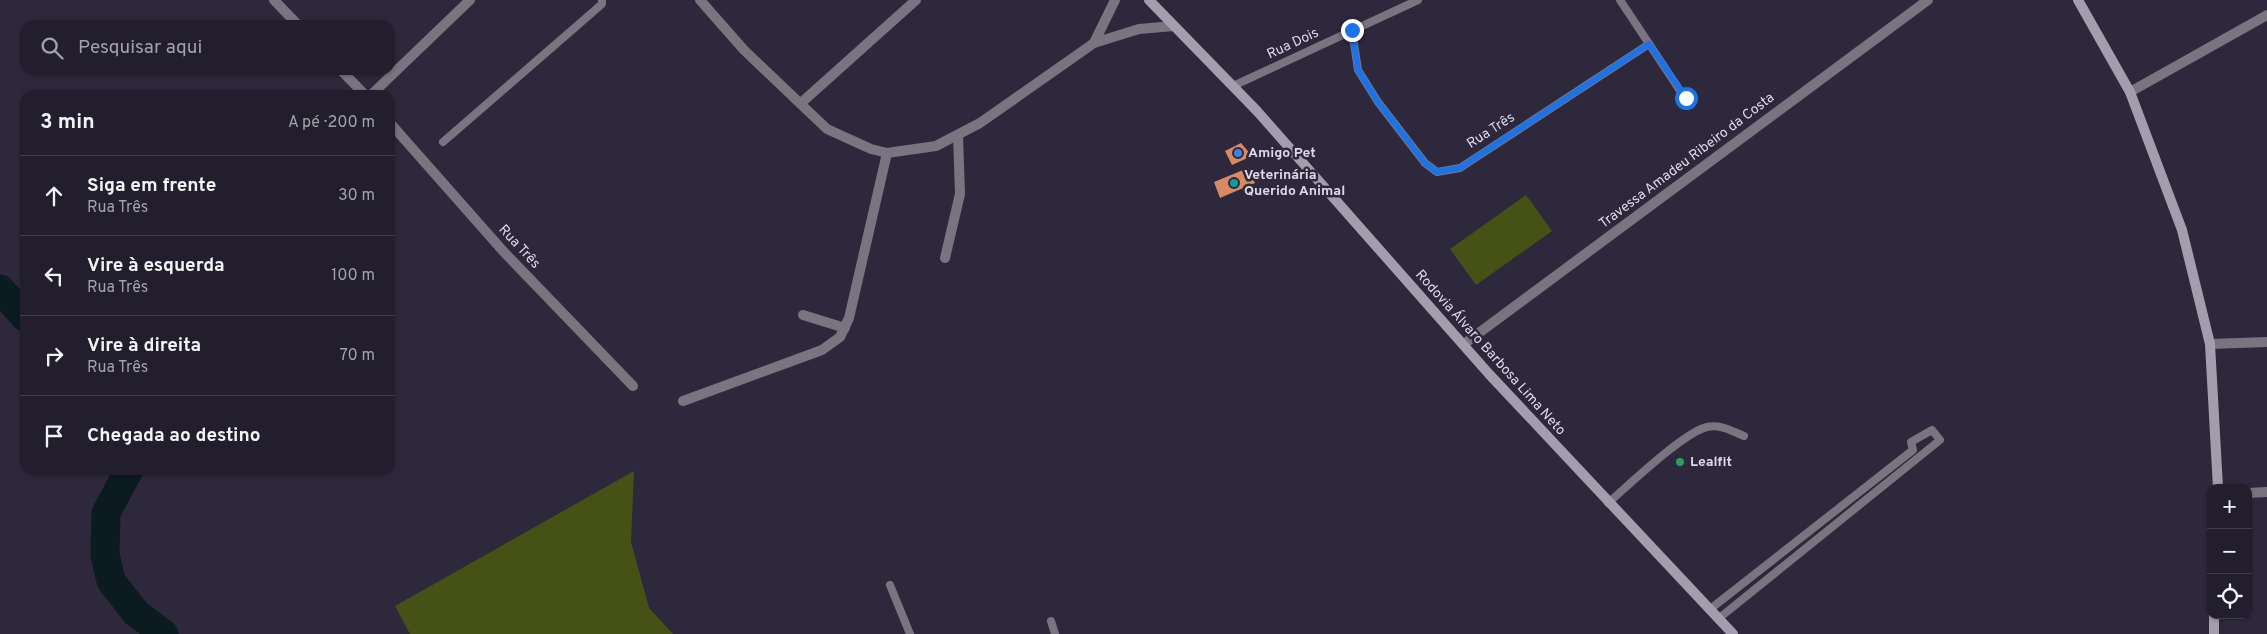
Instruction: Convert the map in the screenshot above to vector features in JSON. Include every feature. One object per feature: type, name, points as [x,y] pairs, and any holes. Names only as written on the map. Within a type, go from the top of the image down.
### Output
[{"type":"main road","name":"Rodovia Álvaro Barbosa Lima Neto","points":[[1149,0],[1257,110],[1608,503],[1733,634]]},
{"type":"main road","points":[[2078,0],[2130,92],[2182,230],[2210,344],[2218,484]]},
{"type":"main road","points":[[2214,619],[2214,634]]},
{"type":"street","points":[[274,0],[293,20]]},
{"type":"street","points":[[395,72],[470,0]]},
{"type":"street","points":[[700,0],[744,50],[827,129],[870,149],[887,153],[936,146],[958,135],[980,123],[1094,43],[1139,29],[1174,26]]},
{"type":"street","points":[[801,103],[916,0]]},
{"type":"street","points":[[1094,43],[1115,0]]},
{"type":"street","name":"Travessa Amadeu Ribeiro da Costa","points":[[1464,344],[1928,0]]},
{"type":"street","points":[[2130,92],[2267,16]]},
{"type":"street","points":[[346,75],[360,90]]},
{"type":"street","points":[[376,90],[392,75]]},
{"type":"street","name":"Rua Três","points":[[395,129],[503,251],[633,386]]},
{"type":"street","points":[[945,258],[960,194],[958,135]]},
{"type":"street","points":[[683,401],[822,350],[832,344],[845,328],[887,153]]},
{"type":"street","points":[[803,315],[845,328]]},
{"type":"street","points":[[2210,344],[2267,342]]},
{"type":"street","points":[[2252,493],[2267,492]]},
{"type":"lane","points":[[442,142],[602,4],[602,0]]},
{"type":"lane","name":"Rua Dois","points":[[1233,86],[1418,0]]},
{"type":"lane","points":[[1620,0],[1686,98]]},
{"type":"lane","name":"Rua Três","points":[[1352,30],[1358,70],[1378,102],[1425,163],[1437,172],[1460,168],[1649,44]]},
{"type":"lane","points":[[1608,503],[1690,436],[1706,427],[1722,427],[1744,436]]},
{"type":"lane","points":[[1709,610],[1912,450],[1911,442],[1932,430],[1940,440],[1718,619]]},
{"type":"lane","points":[[890,584],[910,634]]},
{"type":"lane","points":[[1051,621],[1055,634]]},
{"type":"green space","points":[[1526,195],[1552,231],[1476,285],[1450,249]]},
{"type":"green space","points":[[634,471],[631,542],[649,608],[673,634],[410,634],[395,606]]},
{"type":"building","name":"Amigo Pet","points":[[1241,143],[1252,156],[1232,165],[1225,151]]},
{"type":"building","name":"Veterinária Querido Animal","points":[[1248,168],[1255,183],[1220,198],[1214,182]]},
{"type":"waterway","points":[[0,289],[20,311]]},
{"type":"waterway","points":[[126,475],[106,513],[105,555],[111,581],[136,613],[164,634]]},
{"type":"place","name":"Amigo Pet","points":[[1238,153]]},
{"type":"place","name":"Veterinária Querido Animal","points":[[1234,183]]},
{"type":"place","name":"Lealfit","points":[[1680,462]]},
{"type":"route","points":[[1352,30],[1358,70],[1378,102],[1425,163],[1437,172],[1460,168],[1649,44],[1686,98]]}]
